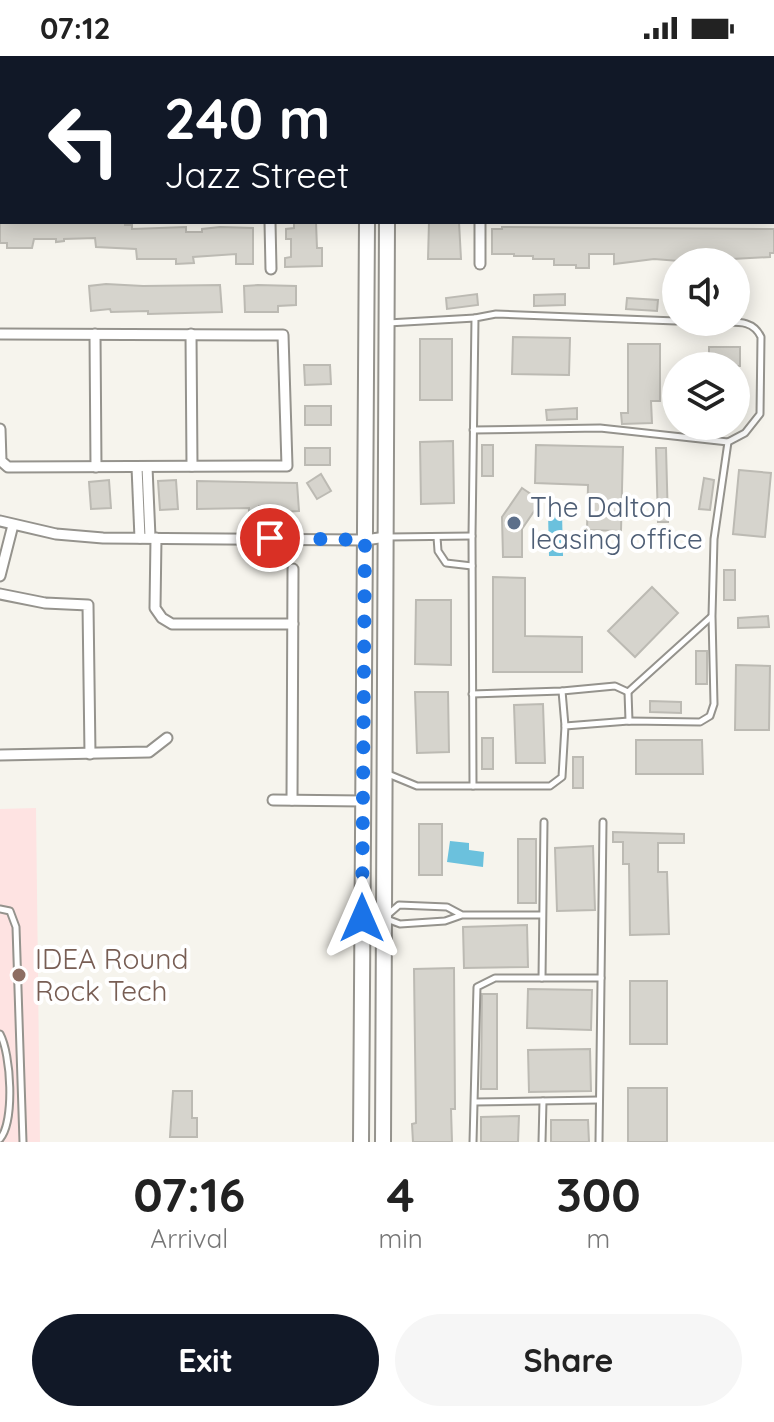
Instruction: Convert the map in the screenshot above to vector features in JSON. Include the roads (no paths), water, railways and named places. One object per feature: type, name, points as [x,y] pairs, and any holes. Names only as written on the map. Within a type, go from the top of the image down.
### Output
[{"type":"main road","points":[[361,1142],[367,224]]},
{"type":"main road","points":[[383,1142],[387,224]]},
{"type":"main road","points":[[362,918],[384,918]]},
{"type":"street","points":[[270,224],[271,269]]},
{"type":"street","points":[[480,224],[480,264]]},
{"type":"street","points":[[0,334],[283,335],[287,466],[8,467],[1,461],[0,429]]},
{"type":"street","points":[[95,334],[96,467]]},
{"type":"street","points":[[191,334],[192,466]]},
{"type":"street","points":[[142,467],[155,608],[162,618],[172,624],[293,624]]},
{"type":"street","points":[[0,521],[56,534],[149,538],[365,540],[386,537]]},
{"type":"street","points":[[0,576],[13,525]]},
{"type":"street","points":[[292,800],[293,569]]},
{"type":"street","points":[[0,594],[45,603],[88,605],[90,754]]},
{"type":"street","points":[[0,755],[149,752],[167,738]]},
{"type":"street","points":[[273,800],[363,801]]},
{"type":"lane","points":[[387,323],[496,314],[662,320]]},
{"type":"lane","points":[[473,786],[475,318]]},
{"type":"lane","points":[[473,430],[600,428],[728,442],[745,433],[760,414],[761,337],[750,323]]},
{"type":"lane","points":[[565,726],[629,721],[700,722],[710,716],[714,704],[714,539],[728,442]]},
{"type":"lane","points":[[437,536],[438,551],[446,563],[472,566]]},
{"type":"lane","points":[[386,537],[472,536]]},
{"type":"lane","points":[[629,721],[628,692],[712,616]]},
{"type":"lane","points":[[472,694],[615,686],[628,692]]},
{"type":"lane","points":[[385,773],[417,786],[550,786],[558,783],[562,777],[565,726],[562,691]]},
{"type":"lane","points":[[542,978],[544,822]]},
{"type":"lane","points":[[599,1142],[603,822]]},
{"type":"lane","points":[[462,915],[447,907],[399,905],[384,918],[400,924],[445,921],[462,915],[541,915]]},
{"type":"lane","points":[[0,909],[10,911],[16,927],[23,1142]]},
{"type":"lane","points":[[473,1142],[477,987],[495,978],[601,978]]},
{"type":"lane","points":[[0,1034],[8,1065],[9,1114],[7,1129],[0,1139]]},
{"type":"lane","points":[[475,1102],[599,1100]]},
{"type":"lane","points":[[542,1142],[543,1101]]},
{"type":"water","points":[[548,512],[562,512],[563,556],[549,556]]},
{"type":"water","points":[[450,841],[469,843],[469,850],[484,852],[483,867],[447,862]]},
{"type":"place","name":"The Dalton leasing office","points":[[514,523]]},
{"type":"place","name":"IDEA Round Rock Tech","points":[[19,975]]}]
